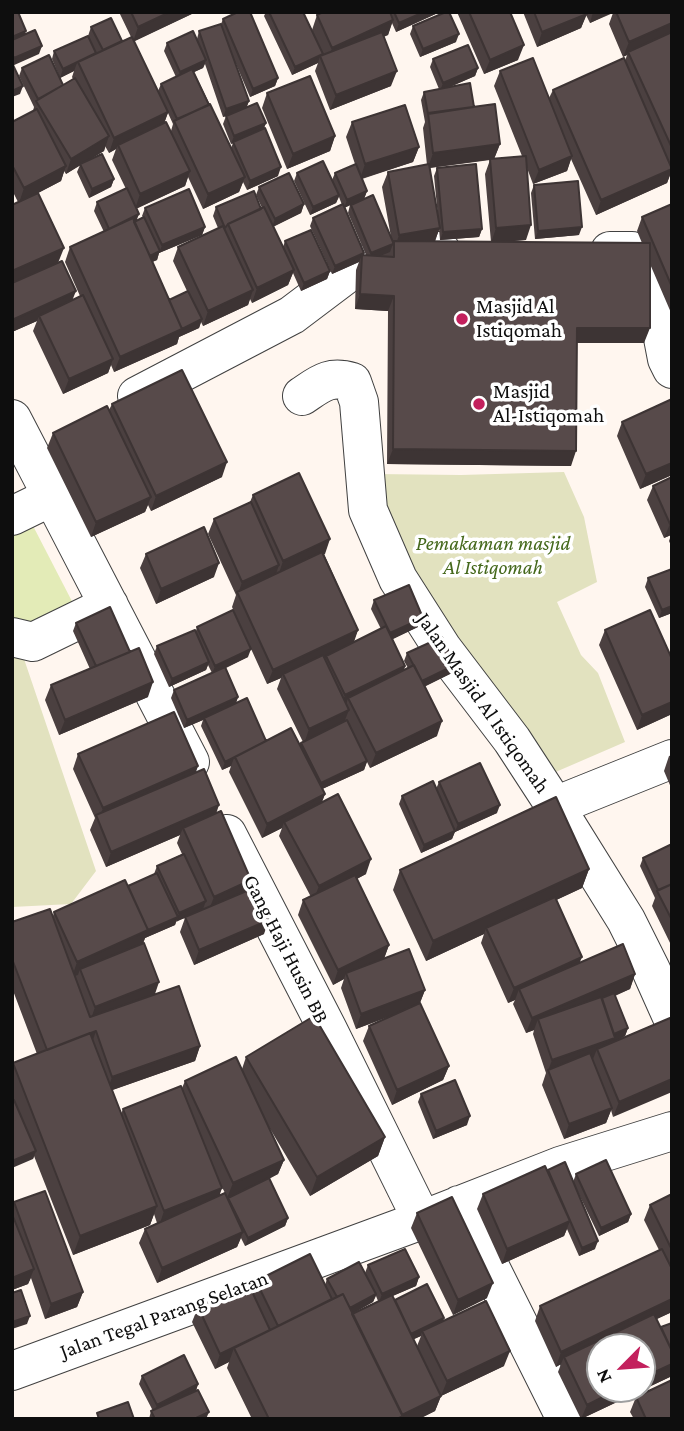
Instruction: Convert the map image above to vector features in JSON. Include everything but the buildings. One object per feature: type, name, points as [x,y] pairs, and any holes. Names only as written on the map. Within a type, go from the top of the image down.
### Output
[{"type":"street","points":[[578,250],[632,251],[645,256],[667,359],[672,369]]},
{"type":"street","points":[[101,414],[292,315],[353,269],[382,257],[410,251],[473,251]]},
{"type":"street","name":"Jalan Masjid Al Istiqomah","points":[[302,396],[321,383],[340,378],[352,382],[359,402],[368,510],[398,579],[442,648],[512,740],[555,806],[626,920],[672,1017]]},
{"type":"street","name":"Gang Haji Husin BB","points":[[32,437],[53,496],[334,1041],[422,1220]]},
{"type":"street","points":[[12,516],[53,496]]},
{"type":"street","points":[[12,637],[33,642],[109,605]]},
{"type":"street","points":[[555,806],[672,759]]},
{"type":"street","name":"Jalan Tegal Parang Selatan","points":[[12,1371],[422,1220],[560,1166],[672,1131]]},
{"type":"street","points":[[459,1205],[566,1419]]},
{"type":"green space","name":"Pemakaman masjid Al Istiqomah","points":[[564,472],[584,517],[597,582],[557,602],[581,655],[598,673],[625,742],[551,774],[423,596],[361,476]]},
{"type":"green space","points":[[31,522],[77,611],[12,631],[12,531]]},
{"type":"green space","points":[[12,653],[23,656],[96,871],[71,904],[12,907]]},
{"type":"place","name":"Masjid Al Istiqomah","points":[[462,319]]},
{"type":"place","name":"Masjid Al-Istiqomah","points":[[479,404]]}]
